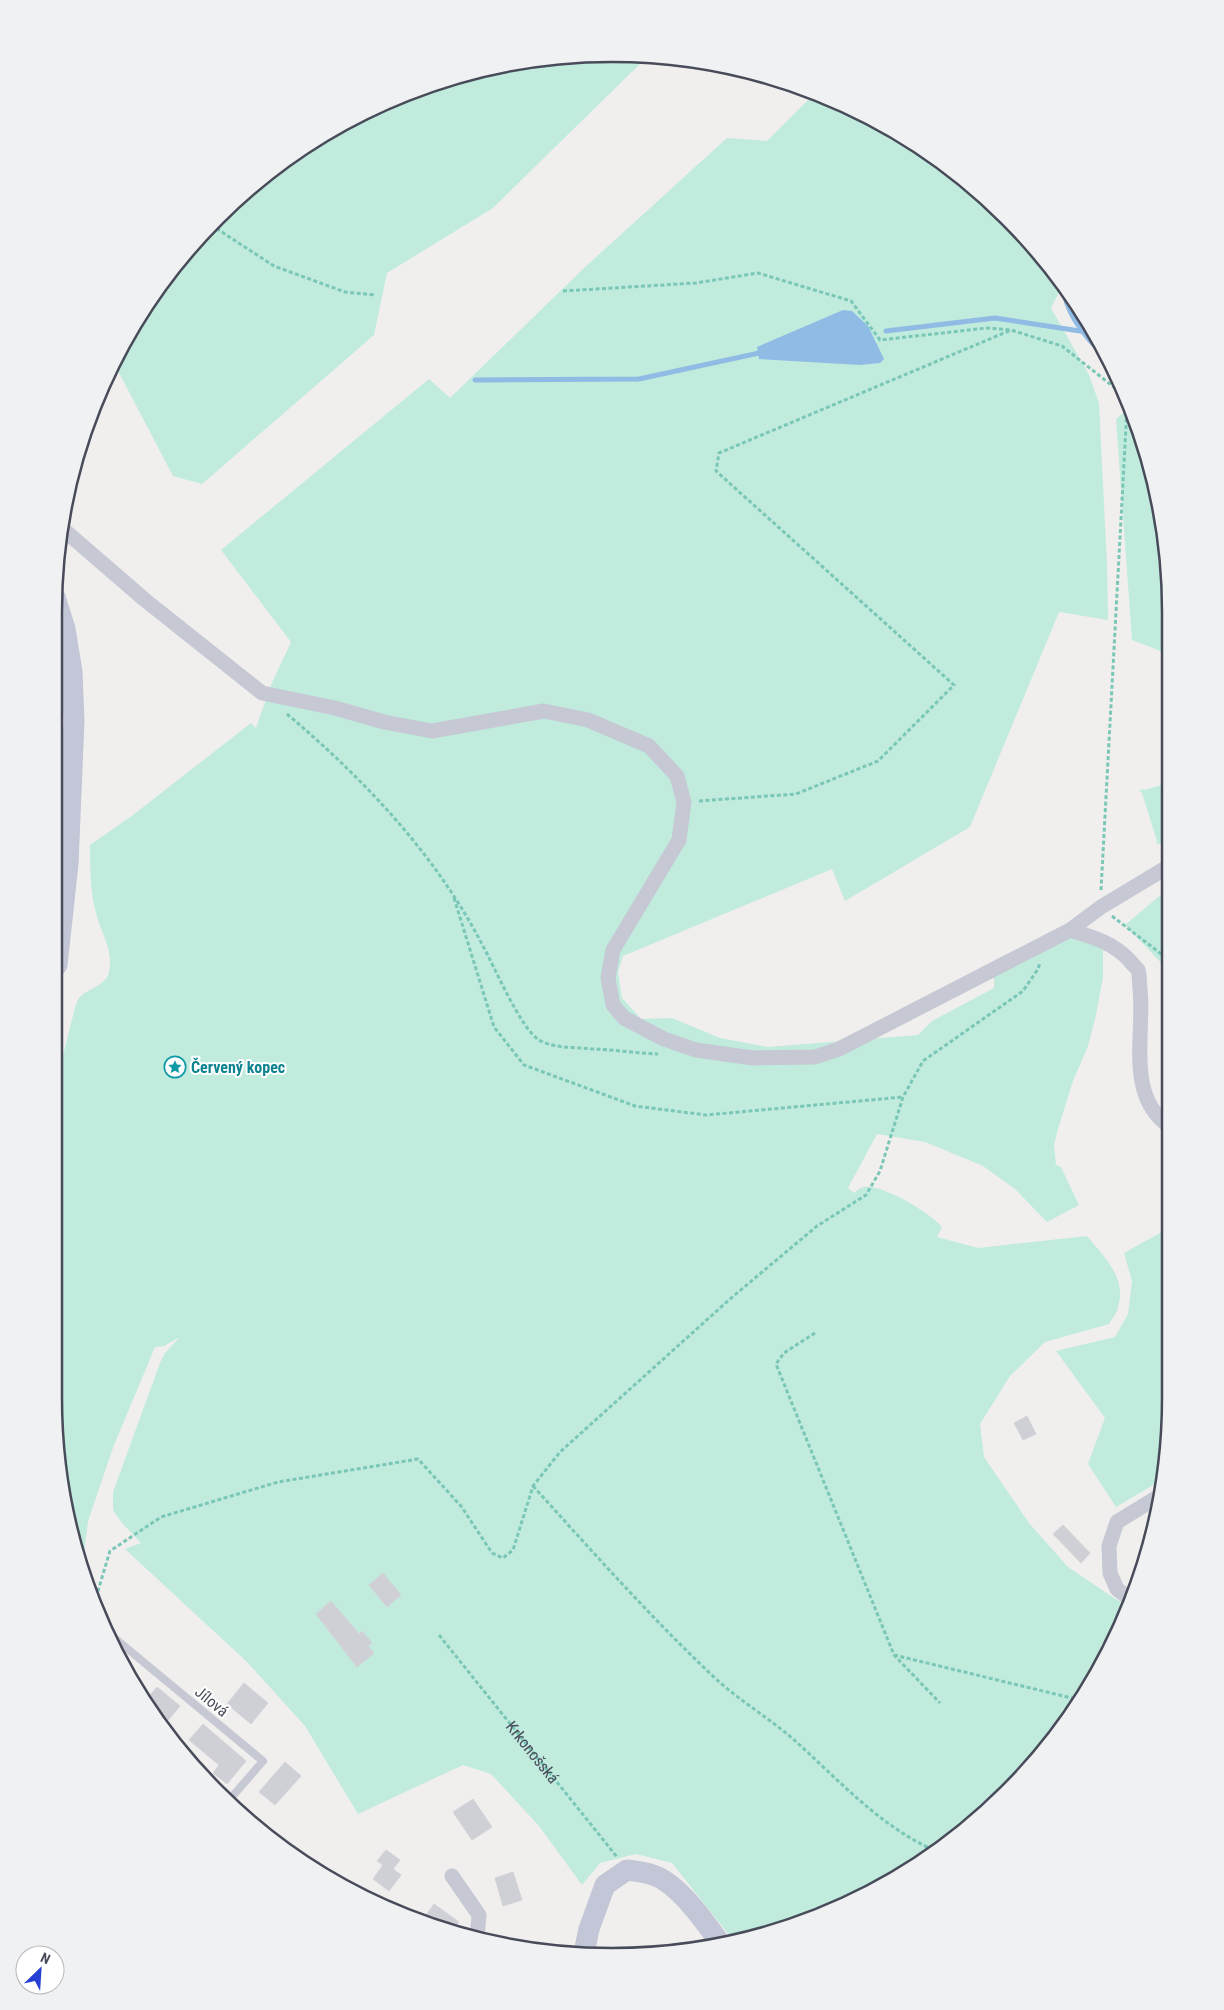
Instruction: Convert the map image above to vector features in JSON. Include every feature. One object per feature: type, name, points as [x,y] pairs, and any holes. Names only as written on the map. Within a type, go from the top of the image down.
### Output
[{"type":"street","points":[[68,534],[145,600],[262,693],[335,708],[384,722],[432,730],[544,711],[588,720],[649,746],[678,776],[684,802],[679,840],[613,950],[608,978],[613,1005],[624,1018],[664,1039],[696,1050],[753,1058],[815,1057],[839,1049],[1070,930],[1101,907],[1162,870]]},
{"type":"street","points":[[62,620],[72,672],[74,721],[68,864],[62,914]]},
{"type":"street","points":[[1070,930],[1098,938],[1121,951],[1138,970],[1142,1003],[1140,1068],[1144,1090],[1150,1106],[1162,1119]]},
{"type":"street","points":[[1125,1595],[1117,1589],[1110,1573],[1109,1546],[1117,1522],[1152,1501]]},
{"type":"street","points":[[585,1947],[589,1929],[605,1885],[626,1870],[655,1875],[679,1892],[716,1938]]},
{"type":"street","points":[[452,1876],[479,1915],[478,1931]]},
{"type":"lane","name":"Jílová","points":[[120,1642],[263,1761],[233,1796]]},
{"type":"path","points":[[217,229],[274,266],[345,292],[375,295]]},
{"type":"path","points":[[563,292],[696,283],[758,273],[852,301],[880,340],[988,328],[1012,330],[1062,346],[1113,386]]},
{"type":"path","points":[[684,802],[796,794],[878,761],[954,685],[716,471],[719,453],[1012,330]]},
{"type":"path","points":[[1126,420],[1101,907],[1162,955]]},
{"type":"path","points":[[262,693],[332,752],[407,831],[452,891],[474,928],[524,1024],[538,1040],[569,1049],[591,1048],[658,1054],[667,1053]]},
{"type":"path","points":[[452,891],[494,1027],[524,1065],[635,1106],[706,1115],[903,1097]]},
{"type":"path","points":[[98,1591],[110,1551],[161,1517],[278,1482],[418,1459],[461,1506],[492,1554],[503,1558],[513,1550],[533,1486],[560,1452],[730,1299],[818,1226],[866,1195],[880,1171],[903,1097],[923,1061],[1023,991],[1038,970],[1048,941]]},
{"type":"path","points":[[815,1333],[784,1353],[776,1364],[894,1655],[940,1703]]},
{"type":"path","points":[[533,1486],[653,1618],[717,1680],[792,1738],[878,1817],[928,1847]]},
{"type":"path","name":"Krkonošská","points":[[439,1635],[626,1870]]},
{"type":"path","points":[[894,1655],[1072,1698]]},
{"type":"green space","points":[[612,62],[640,64],[493,208],[387,273],[374,335],[202,484],[173,476],[118,371],[136,337],[176,277],[223,223],[250,199],[277,176],[337,136],[402,104],[435,92],[470,81],[540,67]]},
{"type":"green space","points":[[809,99],[855,119],[887,136],[947,176],[1001,223],[1048,277],[1059,292],[1051,308],[1089,375],[1099,403],[1108,620],[1059,612],[970,827],[845,901],[832,869],[623,956],[618,972],[622,998],[641,1019],[672,1018],[720,1038],[768,1047],[918,1035],[932,1021],[994,988],[994,974],[1071,937],[1103,946],[1103,977],[1096,1015],[1088,1046],[1073,1081],[1054,1145],[1056,1165],[1061,1167],[1079,1205],[1047,1222],[1015,1189],[983,1166],[925,1142],[877,1134],[848,1188],[854,1193],[863,1187],[883,1190],[917,1207],[942,1227],[937,1237],[978,1248],[1087,1236],[1107,1260],[1117,1277],[1120,1296],[1117,1311],[1109,1324],[1045,1342],[1010,1376],[980,1424],[984,1457],[1029,1523],[1068,1567],[1122,1603],[1088,1673],[1048,1733],[1001,1787],[947,1834],[887,1874],[855,1891],[789,1918],[729,1935],[672,1863],[636,1854],[600,1863],[582,1885],[539,1826],[491,1774],[463,1765],[358,1814],[305,1726],[246,1661],[125,1549],[141,1543],[122,1523],[113,1510],[113,1492],[160,1363],[165,1353],[180,1337],[164,1346],[155,1347],[114,1445],[88,1521],[84,1551],[67,1470],[62,1398],[62,1060],[79,998],[101,984],[109,972],[110,957],[94,905],[90,845],[133,815],[251,723],[256,728],[271,685],[291,642],[221,550],[429,379],[450,398],[583,269],[727,138],[767,141]]},
{"type":"green space","points":[[1124,413],[1143,470],[1151,505],[1157,540],[1160,576],[1162,652],[1132,640],[1116,419]]},
{"type":"green space","points":[[1162,785],[1162,842],[1158,844],[1156,843],[1157,841],[1142,793],[1139,791]]},
{"type":"green space","points":[[1162,894],[1162,964],[1125,925]]},
{"type":"green space","points":[[1162,1232],[1162,1398],[1157,1470],[1155,1484],[1116,1507],[1088,1464],[1105,1418],[1056,1351],[1115,1337],[1128,1314],[1132,1281],[1124,1253]]},
{"type":"water","points":[[1063,298],[1094,348],[1076,327]]},
{"type":"water","points":[[843,310],[852,311],[868,326],[884,359],[880,363],[860,365],[759,359],[757,347]]},
{"type":"building","points":[[1027,1416],[1036,1434],[1023,1440],[1014,1423]]},
{"type":"building","points":[[1063,1525],[1090,1553],[1081,1563],[1053,1534]]},
{"type":"building","points":[[383,1573],[401,1595],[387,1607],[369,1585]]},
{"type":"building","points":[[331,1601],[359,1634],[362,1631],[372,1643],[368,1646],[374,1653],[357,1667],[316,1614]]},
{"type":"building","points":[[244,1683],[268,1703],[251,1724],[227,1704]]},
{"type":"building","points":[[157,1687],[180,1706],[167,1721],[150,1695]]},
{"type":"building","points":[[203,1724],[246,1761],[227,1784],[213,1773],[219,1765],[189,1740]]},
{"type":"building","points":[[285,1762],[301,1776],[275,1805],[259,1792]]},
{"type":"building","points":[[473,1799],[492,1827],[472,1840],[453,1812]]},
{"type":"building","points":[[386,1850],[400,1860],[393,1869],[401,1875],[389,1891],[373,1879],[383,1865],[377,1861]]},
{"type":"building","points":[[513,1872],[522,1900],[503,1906],[495,1878]]},
{"type":"building","points":[[434,1904],[459,1922],[457,1925],[426,1915]]},
{"type":"waterway","points":[[886,331],[995,318],[1080,331],[1083,329]]},
{"type":"waterway","points":[[475,380],[639,379],[764,352]]},
{"type":"place","name":"Červený kopec","points":[[175,1067]]}]
